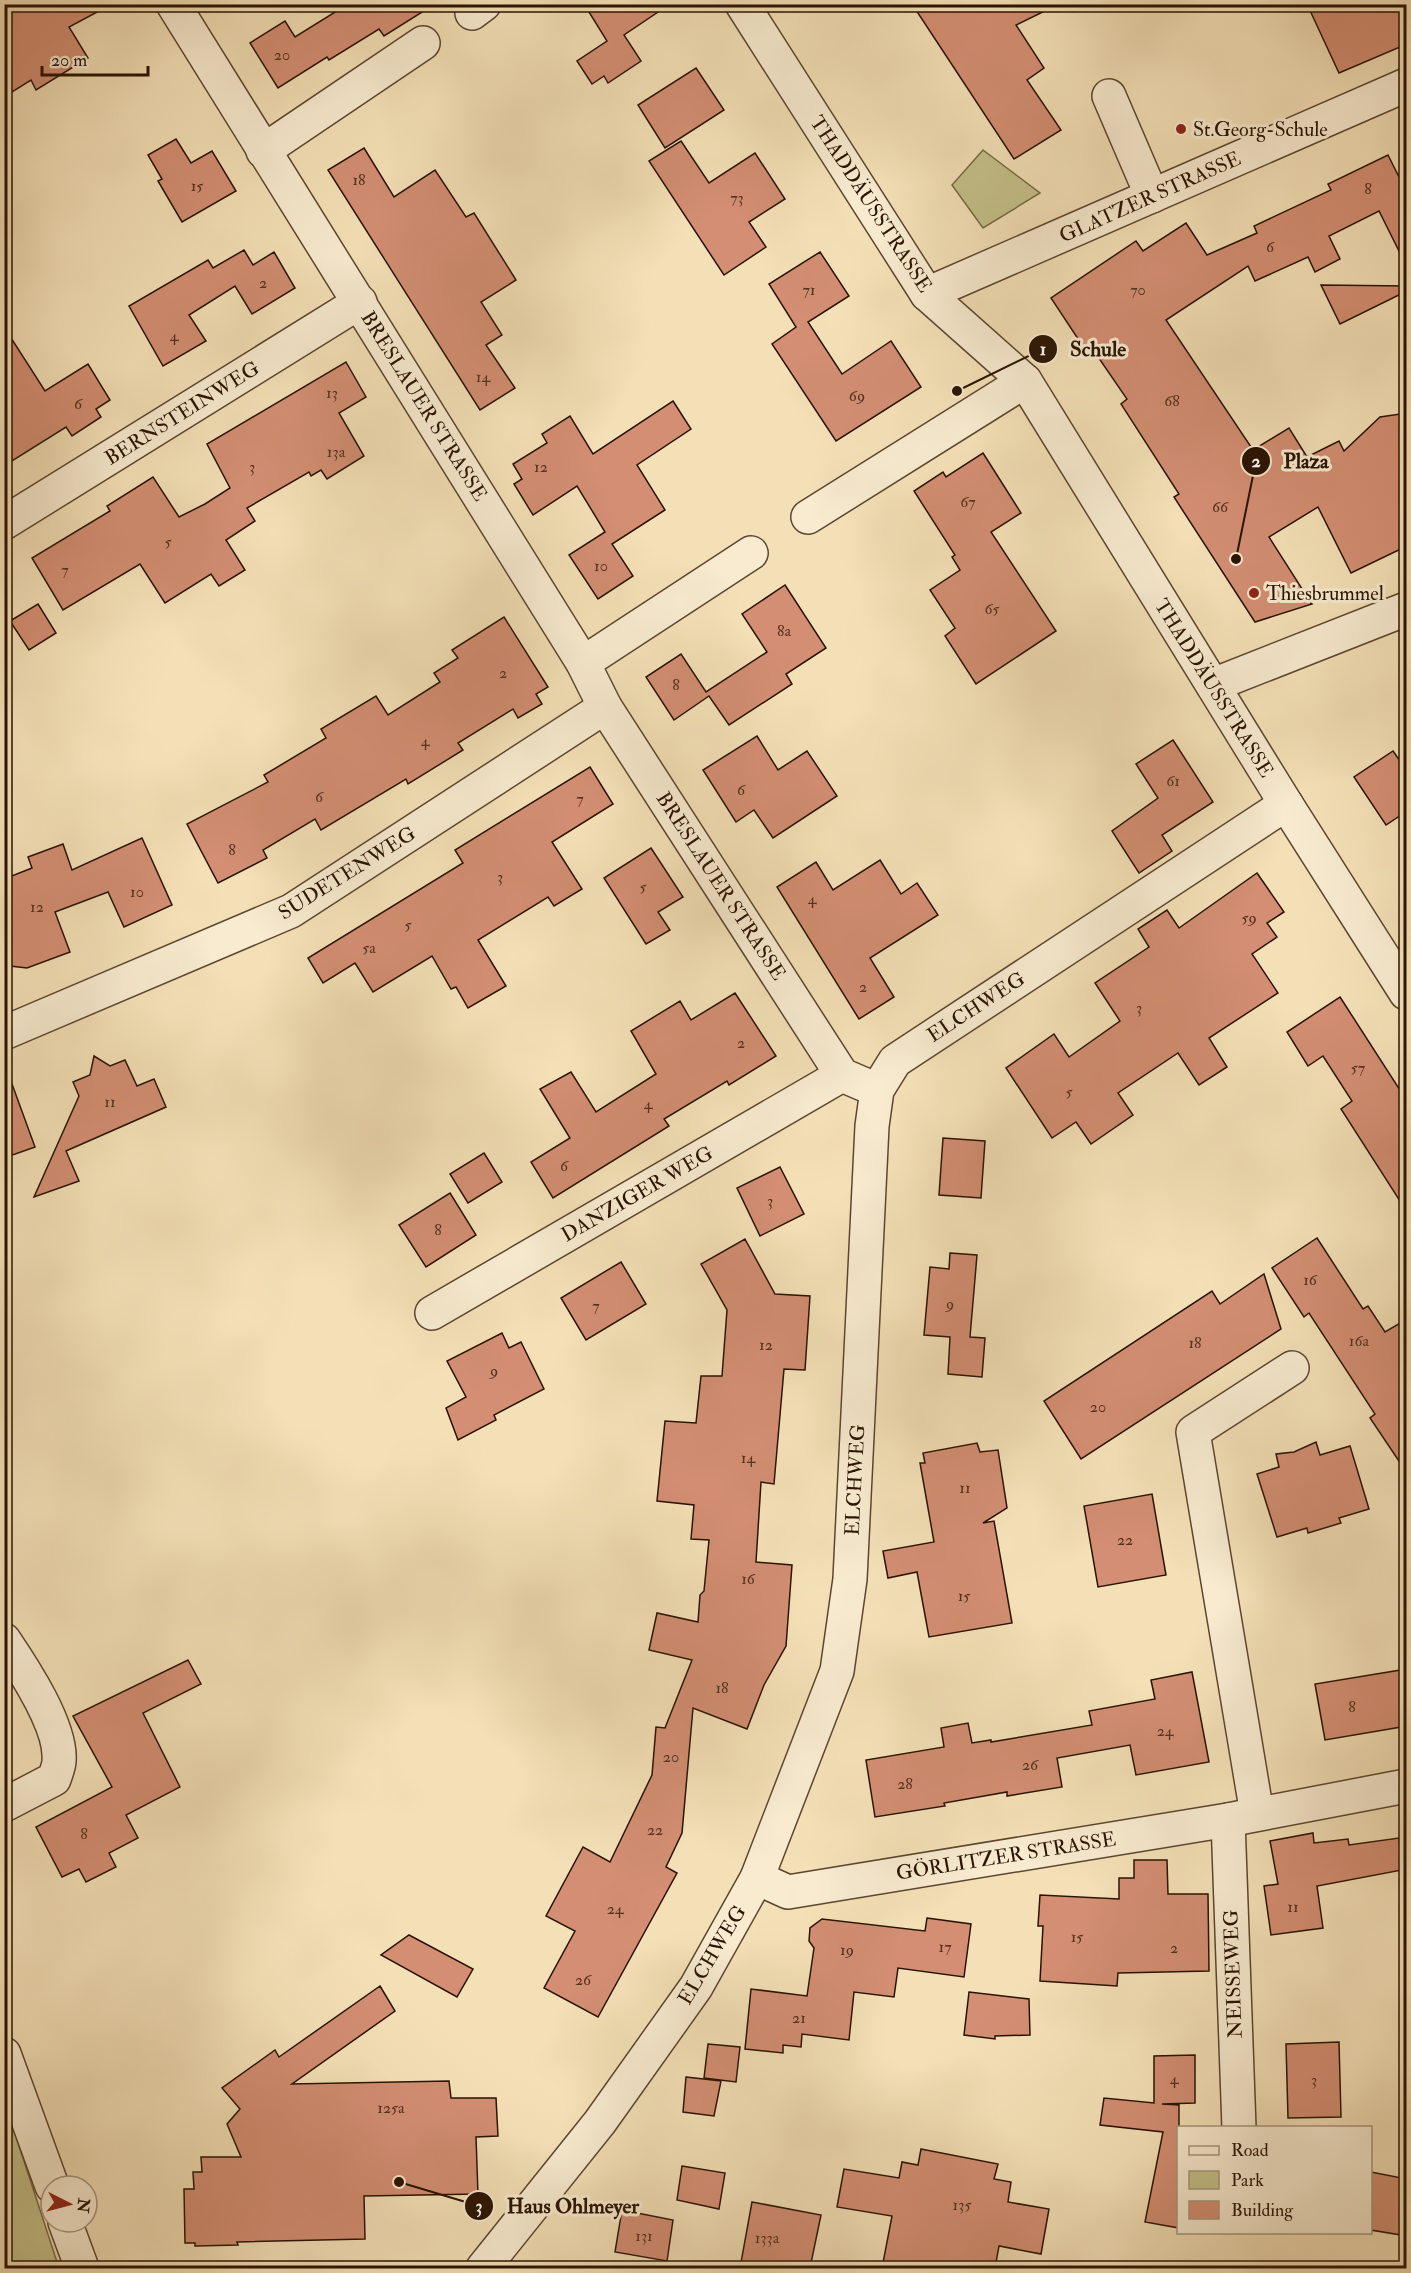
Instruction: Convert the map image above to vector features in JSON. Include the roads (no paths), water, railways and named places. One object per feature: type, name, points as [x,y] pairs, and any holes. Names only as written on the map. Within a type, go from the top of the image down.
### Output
[{"type":"street","name":"BRESLAUER STRASSE","points":[[173,4],[583,663],[605,706],[842,1075]]},
{"type":"street","name":"THADDÄUSSTRASSE","points":[[742,4],[927,294],[1025,381],[1286,804],[1397,960],[1407,993]]},
{"type":"street","points":[[263,151],[423,43]]},
{"type":"street","name":"GLATZER STRASSE","points":[[927,294],[1407,85]]},
{"type":"street","points":[[1108,96],[1152,196]]},
{"type":"street","name":"BERNSTEINWEG","points":[[4,524],[360,302]]},
{"type":"street","points":[[808,518],[1025,381]]},
{"type":"street","points":[[583,663],[751,553]]},
{"type":"street","points":[[1213,685],[1407,609]]},
{"type":"street","name":"SUDETENWEG","points":[[4,1033],[291,911],[605,706]]},
{"type":"street","name":"ELCHWEG","points":[[483,2268],[600,2122],[689,1997],[757,1878],[837,1671],[850,1579],[872,1126],[877,1090],[895,1061],[1286,804]]},
{"type":"street","points":[[842,1075],[877,1090]]},
{"type":"street","name":"DANZIGER WEG","points":[[432,1313],[842,1075]]},
{"type":"street","points":[[1242,1817],[1192,1432],[1292,1368]]},
{"type":"street","points":[[4,1641],[41,1702],[55,1736],[59,1760],[54,1779],[4,1805]]},
{"type":"street","name":"GÖRLITZER STRASSE","points":[[757,1878],[788,1892],[1242,1817],[1407,1786]]},
{"type":"street","name":"NEISSEWEG","points":[[1239,2126],[1242,1817]]},
{"type":"street","points":[[4,2054],[48,2174]]},
{"type":"street","points":[[69,2234],[82,2268]]},
{"type":"place","name":"St.Georg-Schule","points":[[1181,129]]},
{"type":"place","name":"Schule","points":[[957,391]]},
{"type":"place","name":"Plaza","points":[[1236,559]]},
{"type":"place","name":"Thiesbrummel","points":[[1254,593]]},
{"type":"place","name":"Haus Ohlmeyer","points":[[399,2182]]}]
